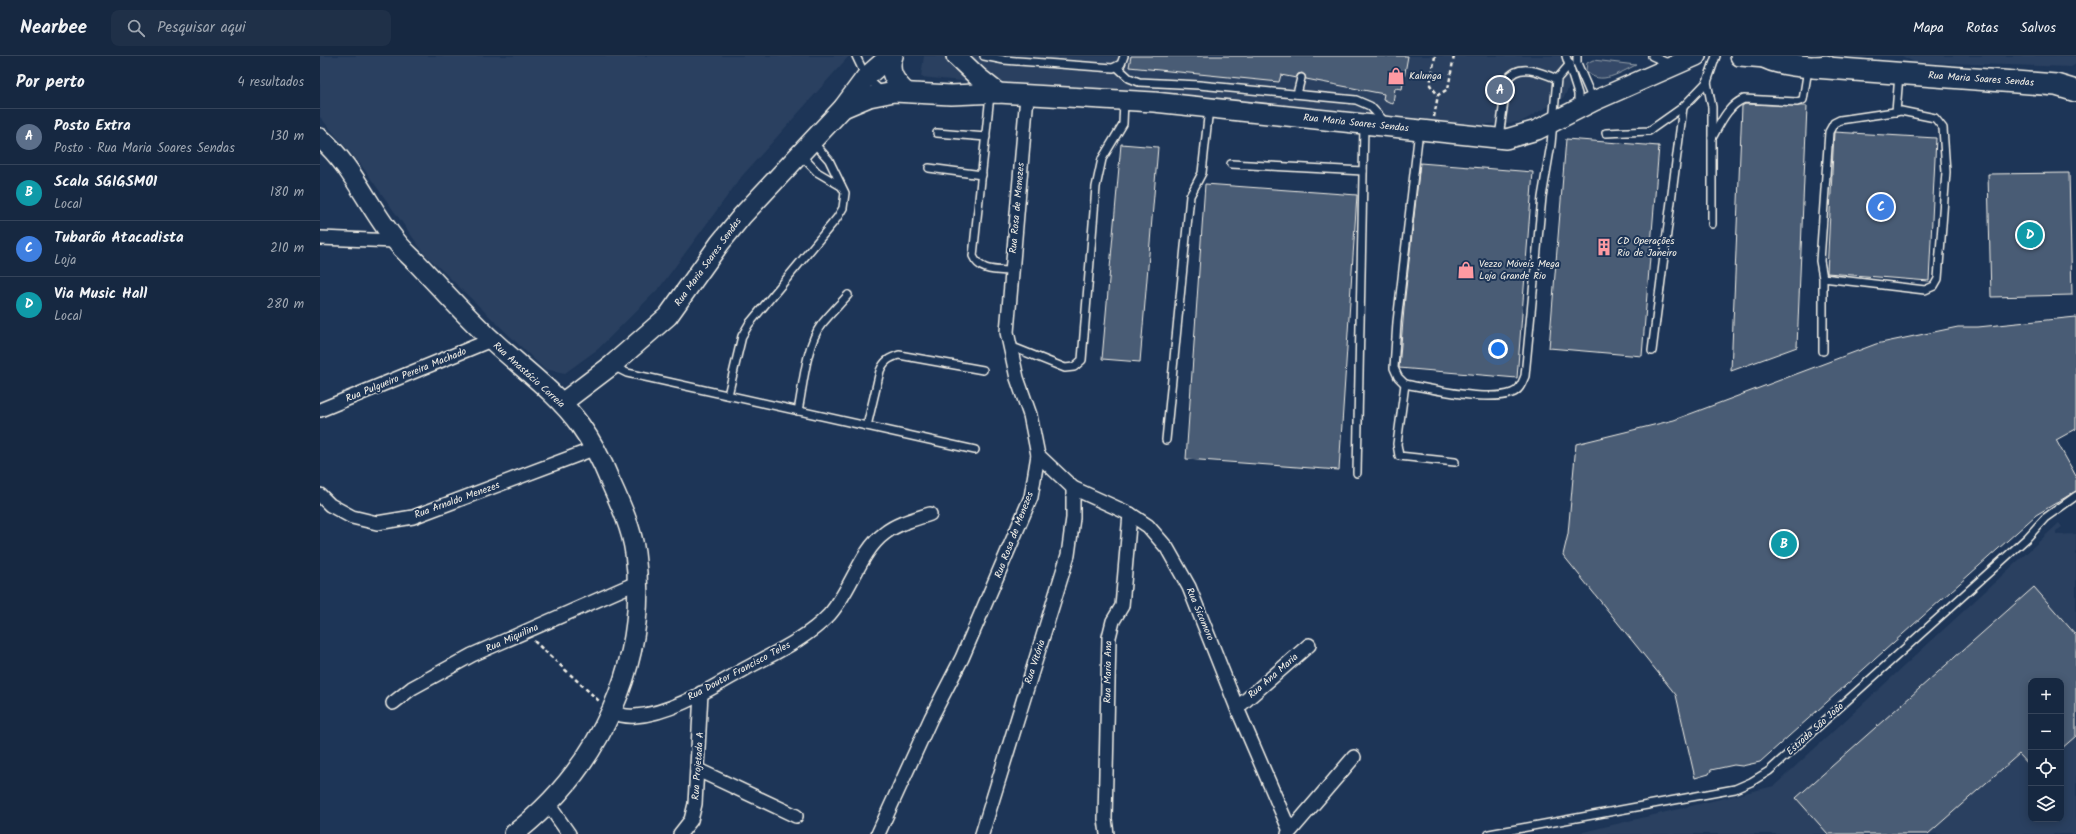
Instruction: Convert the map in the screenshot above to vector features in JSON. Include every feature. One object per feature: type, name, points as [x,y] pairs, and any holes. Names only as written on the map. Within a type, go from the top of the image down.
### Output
[{"type":"main road","name":"Rua Maria Soares Sendas","points":[[562,403],[612,365],[668,316],[720,243],[843,108],[866,77],[892,56]]},
{"type":"main road","points":[[892,56],[890,63],[892,75],[897,83],[906,92]]},
{"type":"main road","name":"Rua Maria Soares Sendas","points":[[843,108],[869,97],[906,92],[951,95],[994,94],[1124,101],[1209,108],[1389,126],[1499,139],[1522,136],[1586,105],[1696,56]]},
{"type":"main road","points":[[1740,56],[1765,57]]},
{"type":"main road","points":[[1811,67],[1828,65],[1842,56]]},
{"type":"main road","name":"Rua Maria Soares Sendas","points":[[1879,56],[1904,73]]},
{"type":"main road","name":"Rua Maria Soares Sendas","points":[[1765,57],[1811,67],[2056,85],[2076,91]]},
{"type":"main road","points":[[959,58],[994,94]]},
{"type":"main road","points":[[951,95],[961,88],[965,81],[965,72],[959,58]]},
{"type":"main road","name":"Rua Maria Soares Sendas","points":[[2056,85],[2076,78]]},
{"type":"main road","name":"Rua Anastácio Correia","points":[[320,138],[348,171],[395,241],[491,340],[562,403],[579,423],[596,448],[622,508],[635,552],[637,612],[630,660],[623,686],[611,712],[572,778],[548,804],[514,834]]},
{"type":"street","name":"Rua Rosa de Menezes","points":[[878,834],[931,718],[962,658],[1031,497],[1038,455],[1030,415],[1017,378],[1007,332],[1027,96]]},
{"type":"street","points":[[320,238],[395,241]]},
{"type":"street","name":"Rua Pulgueiro Pereira Machado","points":[[320,410],[491,340]]},
{"type":"street","name":"Rua Arnaldo Menezes","points":[[320,495],[330,505],[352,517],[377,523],[413,517],[596,448]]},
{"type":"street","name":"Rua Sicomoro","points":[[1038,455],[1073,488],[1130,514],[1148,526],[1167,548],[1185,580],[1212,643],[1237,708],[1289,833]]},
{"type":"street","name":"Rua Vitória","points":[[982,834],[1068,555],[1073,518],[1073,488]]},
{"type":"street","name":"Rua Doutor Francisco Teles","points":[[611,712],[623,716],[634,716],[662,710],[702,693],[809,632],[841,601],[874,543],[885,533],[904,522],[930,514]]},
{"type":"street","name":"Rua Maria Ana","points":[[1107,834],[1104,819],[1109,637],[1114,621],[1122,606],[1130,514]]},
{"type":"street","name":"Rua Miquilina","points":[[393,703],[412,688],[472,655],[636,583]]},
{"type":"street","name":"Rua Ana Maria","points":[[1237,708],[1309,645]]},
{"type":"street","name":"Rua Projetada A","points":[[680,834],[691,820],[695,804],[702,693]]},
{"type":"street","points":[[1289,833],[1354,757]]},
{"type":"street","points":[[698,770],[796,816]]},
{"type":"street","points":[[548,804],[569,834]]},
{"type":"lane","points":[[856,56],[866,77],[885,94]]},
{"type":"lane","points":[[984,56],[1004,60],[1113,68],[1122,64],[1124,56]]},
{"type":"lane","points":[[1566,56],[1570,64],[1578,94],[1586,105]]},
{"type":"lane","points":[[1577,56],[1577,64],[1586,105]]},
{"type":"lane","points":[[1652,56],[1674,66]]},
{"type":"lane","points":[[1606,133],[1649,131],[1683,107],[1707,82],[1716,56]]},
{"type":"lane","points":[[1425,131],[1397,322],[1394,368],[1398,377],[1405,384],[1482,396],[1512,393],[1521,386],[1525,376],[1542,197],[1553,122],[1557,79],[1570,64]]},
{"type":"lane","points":[[1117,67],[1129,78],[1139,82],[1199,85],[1356,100],[1370,106],[1389,126]]},
{"type":"lane","points":[[1712,138],[1730,108],[1737,102],[1744,99],[1797,102],[1803,100],[1811,67]]},
{"type":"lane","points":[[1499,139],[1507,80],[1511,73],[1518,70],[1540,71],[1557,79]]},
{"type":"lane","points":[[1896,112],[1904,73]]},
{"type":"lane","points":[[1297,94],[1301,78]]},
{"type":"lane","points":[[1707,82],[1712,107],[1712,224]]},
{"type":"lane","points":[[994,94],[986,137],[973,256],[976,262],[986,269],[1011,271]]},
{"type":"lane","points":[[1010,346],[1065,368],[1074,367],[1082,360],[1096,187],[1102,159],[1123,124],[1124,101]]},
{"type":"lane","points":[[1652,351],[1683,107]]},
{"type":"lane","points":[[1166,440],[1190,196],[1202,173],[1209,108]]},
{"type":"lane","points":[[1823,278],[1925,290],[1934,286],[1938,279],[1946,172],[1943,128],[1935,118],[1896,112],[1840,120],[1834,123],[1829,132],[1820,261],[1823,278],[1823,351]]},
{"type":"lane","points":[[1357,472],[1364,124]]},
{"type":"lane","points":[[938,133],[986,137]]},
{"type":"lane","points":[[806,147],[817,172],[841,186]]},
{"type":"lane","points":[[728,396],[742,336],[749,324],[843,208],[846,193],[841,186],[829,160],[806,147]]},
{"type":"lane","points":[[1231,164],[1363,171]]},
{"type":"lane","points":[[928,168],[982,175]]},
{"type":"lane","points":[[798,411],[808,359],[816,334],[820,326],[848,295]]},
{"type":"lane","points":[[867,426],[880,371],[883,363],[890,358],[899,355],[983,370]]},
{"type":"lane","points":[[612,365],[627,373],[975,450]]},
{"type":"lane","points":[[1405,384],[1397,444],[1399,456],[1455,462]]},
{"type":"lane","name":"Estrada São João","points":[[1489,834],[1570,818],[1721,792],[1751,782],[1775,765],[2027,538],[2045,518],[2076,496]]},
{"type":"path","points":[[1435,56],[1430,85],[1438,95]]},
{"type":"path","points":[[1425,131],[1438,95],[1448,89],[1454,56]]},
{"type":"path","points":[[525,632],[611,712]]},
{"type":"shaded area","points":[[320,56],[849,56],[742,176],[660,287],[598,349],[565,373],[544,369],[424,253],[361,165],[320,117]]},
{"type":"shaded area","points":[[924,56],[1563,56],[1569,69],[1570,85],[1564,97],[1521,122],[1472,125],[1221,99],[1024,87],[921,77]]},
{"type":"shaded area","points":[[1902,56],[2076,56],[2076,64],[2071,67],[1914,62]]},
{"type":"shaded area","points":[[1593,60],[1636,65],[1611,77],[1598,78],[1592,76],[1586,71],[1587,63]]},
{"type":"shaded area","points":[[2059,523],[2062,527],[2056,531],[2056,535],[2076,534],[2076,834],[1575,834],[1774,786]]},
{"type":"building","points":[[1131,56],[1408,56],[1402,89],[1395,88],[1393,104],[1383,99],[1384,94],[1306,79],[1305,75],[1302,73],[1298,74],[1296,78],[1281,75],[1279,82],[1129,67]]},
{"type":"building","points":[[1745,104],[1807,106],[1797,347],[1731,371],[1742,106]]},
{"type":"building","points":[[1834,132],[1936,138],[1929,281],[1827,273]]},
{"type":"building","name":"CD Operações Rio de Janeiro","points":[[1566,139],[1659,146],[1642,356],[1549,348]]},
{"type":"building","points":[[1121,144],[1158,147],[1140,362],[1102,359]]},
{"type":"building","name":"Vezzo Móveis Mega Loja Grande Rio","points":[[1420,163],[1533,172],[1517,378],[1399,368],[1405,297]]},
{"type":"building","points":[[2069,173],[2072,295],[1991,297],[1988,174]]},
{"type":"building","points":[[1205,184],[1357,195],[1339,470],[1186,459]]},
{"type":"building","points":[[2076,317],[2076,429],[2056,440],[2076,476],[2076,491],[2036,515],[1760,762],[1742,766],[1734,765],[1711,770],[1709,774],[1695,778],[1676,695],[1563,555],[1568,534],[1576,444],[1674,420],[1876,344],[1958,327],[1978,327]]},
{"type":"building","points":[[2034,587],[2076,635],[2076,736],[2064,746],[2064,678],[2028,678],[2028,764],[2019,754],[1928,834],[1828,834],[1796,798]]},
{"type":"place","name":"Kalunga","points":[[1396,76]]},
{"type":"place","name":"Posto Extra","points":[[1500,90]]},
{"type":"place","name":"Tubarão Atacadista","points":[[1881,207]]},
{"type":"place","name":"Via Music Hall","points":[[2030,235]]},
{"type":"place","name":"CD Operações Rio de Janeiro","points":[[1604,247]]},
{"type":"place","name":"Vezzo Móveis Mega Loja Grande Rio","points":[[1466,270]]},
{"type":"place","name":"Scala SGIGSM01","points":[[1784,544]]}]
